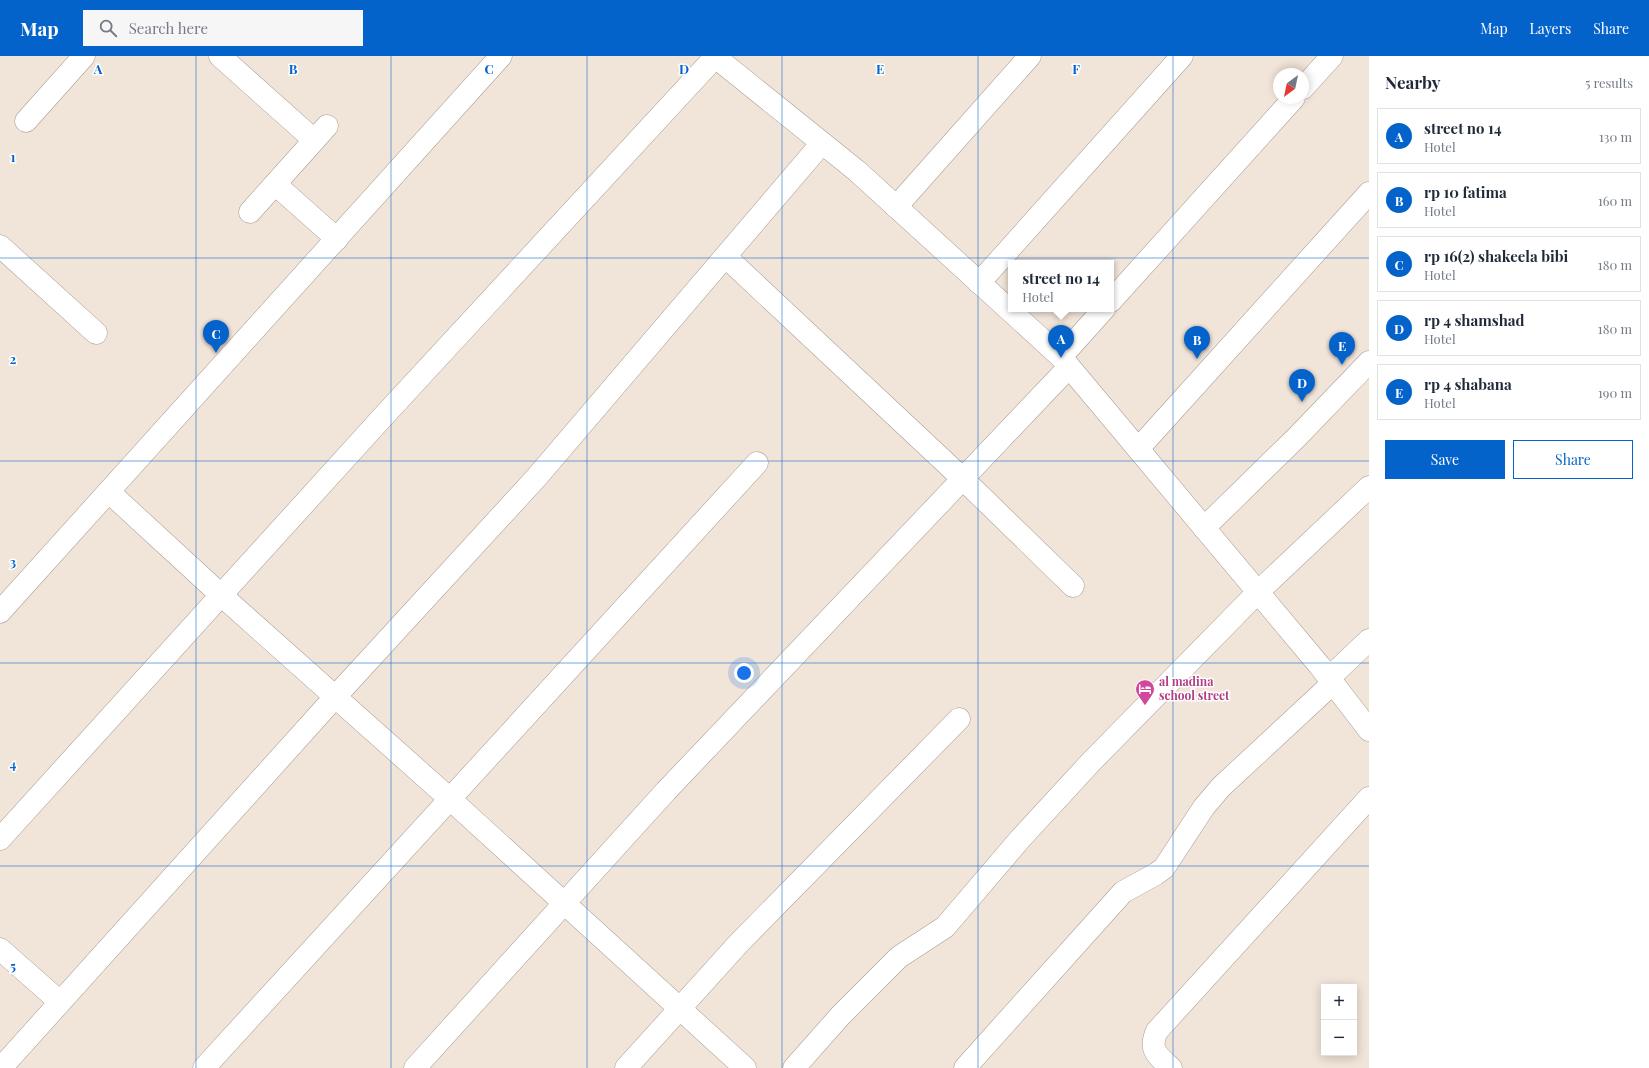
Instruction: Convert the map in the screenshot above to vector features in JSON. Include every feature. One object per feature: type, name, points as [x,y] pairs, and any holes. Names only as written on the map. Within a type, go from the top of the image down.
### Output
[{"type":"street","points":[[26,121],[84,56]]},
{"type":"street","points":[[220,56],[320,133],[250,212]]},
{"type":"street","points":[[0,612],[501,56]]},
{"type":"street","points":[[0,839],[221,595],[715,56],[822,143],[896,207],[1008,310]]},
{"type":"street","points":[[896,207],[1030,56]]},
{"type":"street","points":[[979,283],[1182,56]]},
{"type":"street","points":[[1309,81],[1332,56]]},
{"type":"street","points":[[1114,298],[1289,104]]},
{"type":"street","points":[[1,1068],[335,697],[536,478],[822,143]]},
{"type":"street","points":[[275,184],[337,239]]},
{"type":"street","points":[[1138,449],[1369,193]]},
{"type":"street","points":[[0,246],[96,333]]},
{"type":"street","points":[[726,256],[963,479],[1073,586]]},
{"type":"street","points":[[1011,312],[1065,362],[1331,680],[1369,730]]},
{"type":"street","points":[[415,1068],[666,791],[963,479],[1065,362],[1102,312]]},
{"type":"street","points":[[1204,528],[1297,437],[1369,362]]},
{"type":"street","points":[[204,1068],[757,463]]},
{"type":"street","points":[[794,1068],[842,1015],[899,957],[945,927],[1021,838],[1091,762],[1258,592],[1369,487]]},
{"type":"street","points":[[109,492],[221,595],[450,799],[745,1068]]},
{"type":"street","points":[[964,1068],[1123,892],[1164,868],[1204,807],[1221,787],[1331,680],[1369,640]]},
{"type":"street","points":[[626,1068],[740,943],[960,719]]},
{"type":"street","points":[[1171,1068],[1154,1049],[1154,1038],[1158,1031],[1369,798]]},
{"type":"street","points":[[0,949],[60,1002]]},
{"type":"place","name":"rp 16(2) shakeela bibi","points":[[216,353]]},
{"type":"place","name":"street no 14","points":[[1061,358]]},
{"type":"place","name":"rp 10 fatima","points":[[1197,359]]},
{"type":"place","name":"rp 4 shabana","points":[[1342,365]]},
{"type":"place","name":"rp 4 shamshad","points":[[1302,402]]},
{"type":"place","name":"al madina school street","points":[[1145,706]]}]
